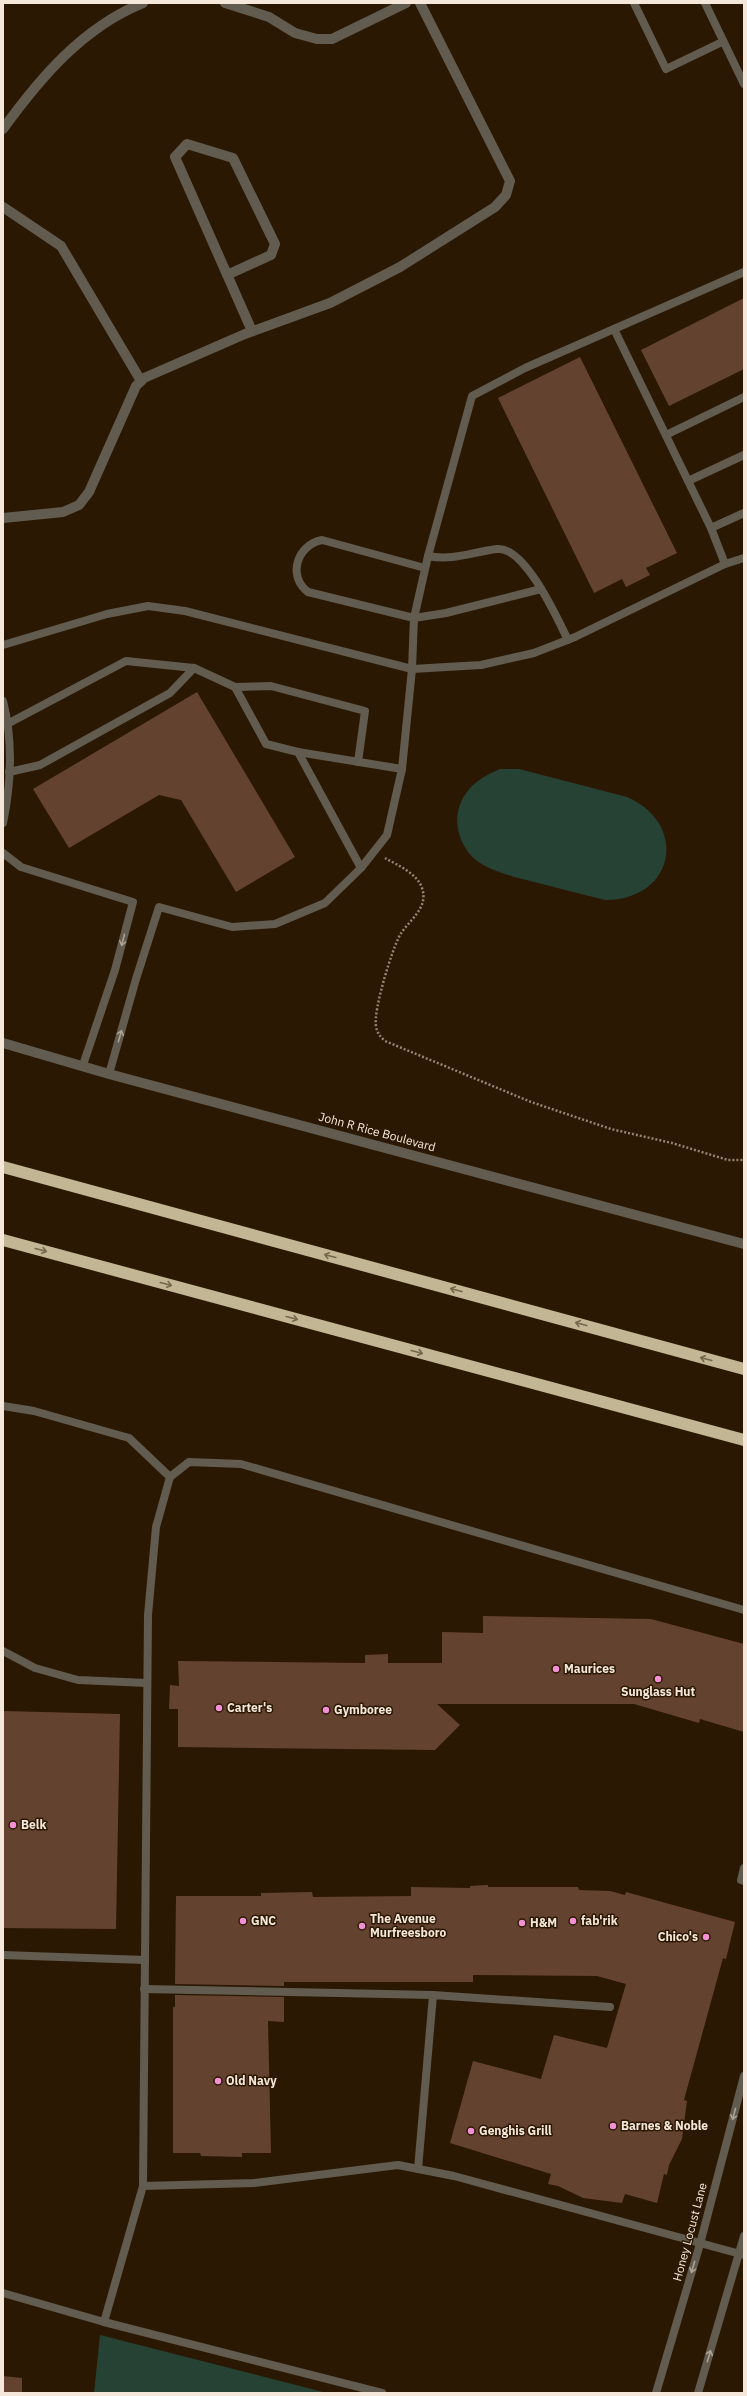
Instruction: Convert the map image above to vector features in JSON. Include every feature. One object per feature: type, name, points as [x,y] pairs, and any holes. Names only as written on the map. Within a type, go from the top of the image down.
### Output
[{"type":"highway","points":[[3,1167],[744,1369]]},
{"type":"highway","points":[[3,1240],[744,1440]]},
{"type":"street","points":[[3,129],[32,88],[71,48],[130,9],[144,3]]},
{"type":"street","points":[[225,3],[269,17],[295,33],[317,39],[332,39],[406,3]]},
{"type":"street","points":[[3,518],[63,512],[79,505],[89,492],[136,386],[141,381],[252,331],[330,303],[400,267],[495,207],[506,195],[510,181],[420,3]]},
{"type":"street","points":[[227,275],[271,255],[275,244],[233,158],[187,144],[175,157],[227,275],[252,331]]},
{"type":"street","points":[[3,207],[61,246],[141,381]]},
{"type":"street","name":"John R Rice Boulevard","points":[[3,1043],[83,1065],[109,1074],[744,1244]]},
{"type":"lane","points":[[634,3],[666,69],[722,42]]},
{"type":"lane","points":[[705,3],[722,42],[744,84]]},
{"type":"lane","points":[[109,1074],[136,979],[159,907],[232,927],[275,924],[325,903],[361,868],[387,835],[402,769],[412,669],[414,618],[428,556],[472,396],[525,368],[744,272]]},
{"type":"lane","points":[[614,329],[711,528],[725,564]]},
{"type":"lane","points":[[666,435],[744,397]]},
{"type":"lane","points":[[688,481],[744,455]]},
{"type":"lane","points":[[711,528],[744,513]]},
{"type":"lane","points":[[425,568],[322,540],[312,542],[304,547],[296,571],[297,580],[308,592],[414,618],[446,613],[541,589]]},
{"type":"lane","points":[[428,556],[445,559],[499,549],[510,551],[517,557],[541,589],[568,640]]},
{"type":"lane","points":[[3,645],[107,614],[148,606],[185,611],[412,669],[481,665],[534,653],[568,640],[725,564],[744,558]]},
{"type":"lane","points":[[8,723],[126,661],[194,668],[235,687],[271,686],[365,711],[358,762]]},
{"type":"lane","points":[[8,772],[40,765],[170,693],[194,668]]},
{"type":"lane","points":[[235,687],[266,744],[298,752],[402,769]]},
{"type":"lane","points":[[3,701],[8,723],[8,796],[3,824]]},
{"type":"lane","points":[[298,752],[361,868]]},
{"type":"lane","points":[[3,853],[21,867],[133,902],[115,970],[83,1065]]},
{"type":"lane","points":[[3,1406],[34,1411],[128,1438],[170,1477]]},
{"type":"lane","points":[[104,2322],[143,2186],[148,1615],[156,1527],[170,1477],[189,1462],[241,1464],[744,1610]]},
{"type":"lane","points":[[3,1651],[35,1668],[78,1680],[147,1683]]},
{"type":"lane","points":[[744,1868],[741,1880],[744,1881]]},
{"type":"lane","points":[[3,1955],[145,1960]]},
{"type":"lane","points":[[144,1989],[433,1995],[610,2008]]},
{"type":"lane","points":[[418,2169],[433,1995]]},
{"type":"lane","name":"Honey Locust Lane","points":[[656,2393],[700,2244],[744,2076]]},
{"type":"lane","points":[[143,2186],[254,2183],[398,2165],[454,2176],[741,2255]]},
{"type":"lane","points":[[698,2393],[741,2255],[744,2236]]},
{"type":"lane","points":[[3,2293],[104,2322],[382,2393]]},
{"type":"path","points":[[384,858],[410,872],[419,881],[423,888],[423,900],[420,911],[400,934],[393,951],[379,1001],[375,1024],[378,1035],[385,1041],[530,1102],[611,1129],[672,1143],[728,1160],[744,1160]]},
{"type":"green space","points":[[500,769],[519,769],[627,797],[647,809],[660,824],[666,841],[666,859],[659,875],[647,888],[629,897],[605,900],[506,874],[474,859],[465,847],[459,833],[457,819],[460,804],[473,785],[485,776]]},
{"type":"green space","points":[[100,2335],[327,2393],[94,2393]]},
{"type":"building","points":[[744,298],[744,369],[669,406],[641,350]]},
{"type":"building","points":[[580,357],[677,553],[646,568],[650,575],[626,587],[622,579],[594,593],[498,398]]},
{"type":"building","points":[[197,692],[295,857],[236,892],[181,800],[159,795],[69,848],[33,789]]},
{"type":"building","points":[[483,1616],[651,1619],[744,1644],[744,1732],[700,1719],[699,1723],[634,1704],[437,1704],[460,1725],[435,1750],[178,1747],[178,1709],[169,1709],[170,1685],[179,1686],[178,1661],[365,1663],[365,1655],[388,1654],[388,1663],[442,1663],[442,1632],[483,1633]]},
{"type":"building","points":[[3,1711],[120,1714],[116,1929],[3,1928]]},
{"type":"building","points":[[488,1885],[488,1887],[578,1887],[579,1890],[610,1891],[625,1895],[626,1892],[735,1922],[726,1959],[723,1958],[684,2100],[687,2101],[682,2139],[669,2165],[667,2175],[664,2174],[657,2203],[625,2194],[622,2203],[583,2198],[558,2186],[548,2184],[551,2174],[450,2143],[473,2061],[541,2079],[554,2035],[607,2048],[626,1984],[597,1976],[473,1975],[473,1982],[284,1982],[284,1986],[175,1984],[176,1896],[261,1896],[261,1893],[312,1892],[313,1897],[411,1896],[411,1887],[470,1888],[470,1886]]},
{"type":"building","points":[[175,1995],[284,1997],[284,2022],[268,2021],[271,2153],[242,2153],[242,2157],[201,2156],[200,2153],[173,2153],[173,2007],[175,2007]]},
{"type":"building","points":[[3,2376],[22,2378],[22,2393],[3,2393]]},
{"type":"place","name":"Maurices","points":[[556,1669]]},
{"type":"place","name":"Sunglass Hut","points":[[658,1679]]},
{"type":"place","name":"Carter's","points":[[219,1708]]},
{"type":"place","name":"Gymboree","points":[[326,1710]]},
{"type":"place","name":"Belk","points":[[13,1825]]},
{"type":"place","name":"GNC","points":[[243,1921]]},
{"type":"place","name":"fab'rik","points":[[573,1921]]},
{"type":"place","name":"H&M","points":[[522,1923]]},
{"type":"place","name":"The Avenue Murfreesboro","points":[[362,1926]]},
{"type":"place","name":"Chico's","points":[[706,1937]]},
{"type":"place","name":"Old Navy","points":[[218,2081]]},
{"type":"place","name":"Barnes & Noble","points":[[613,2126]]},
{"type":"place","name":"Genghis Grill","points":[[471,2131]]}]
